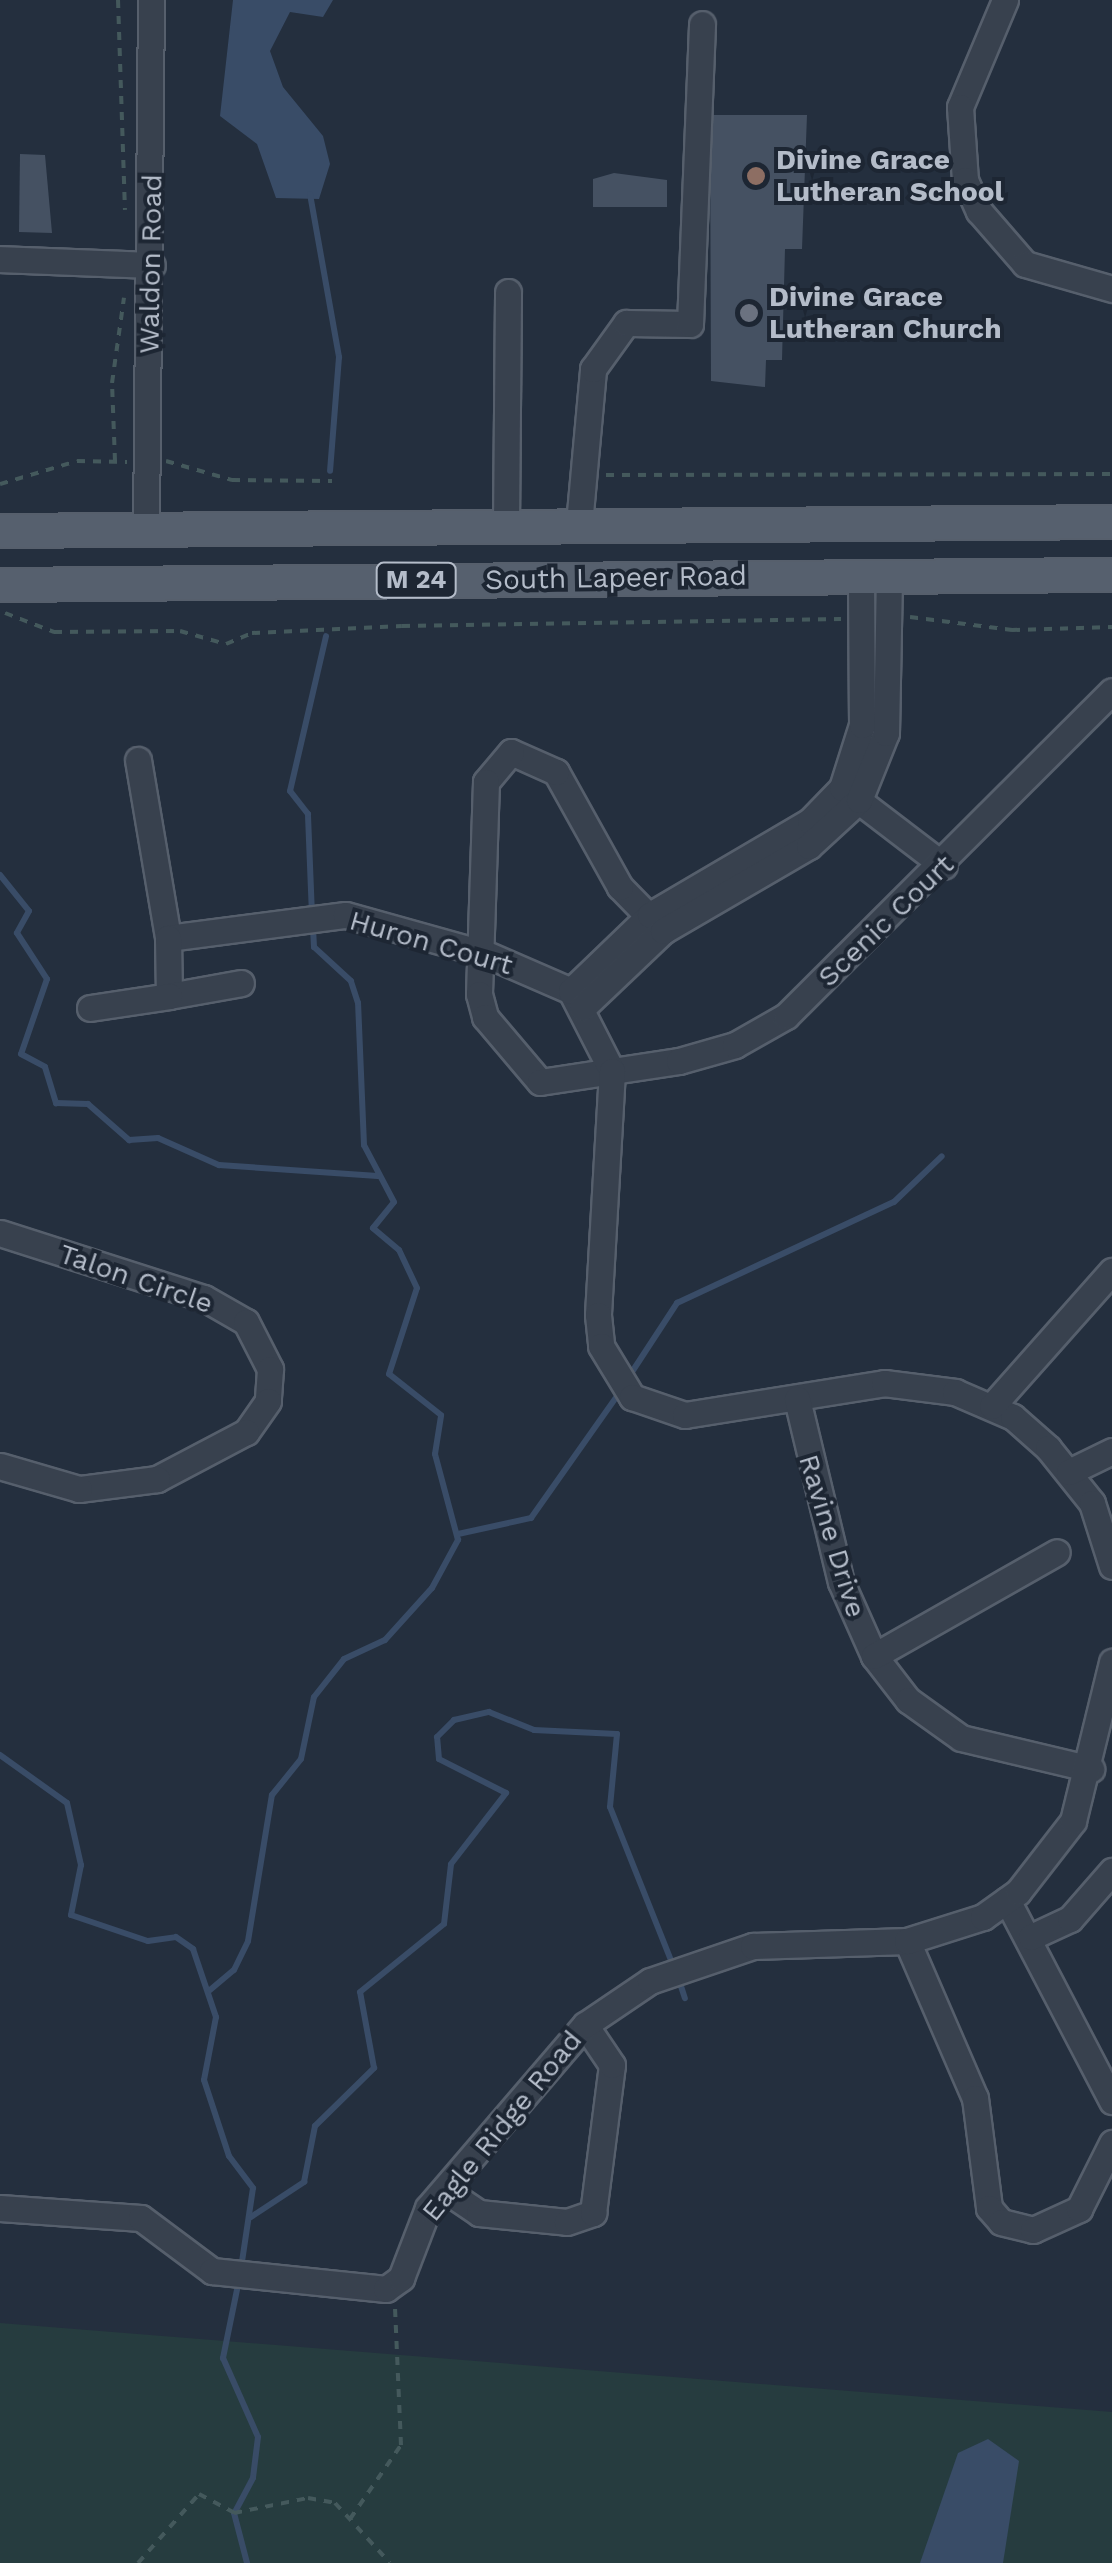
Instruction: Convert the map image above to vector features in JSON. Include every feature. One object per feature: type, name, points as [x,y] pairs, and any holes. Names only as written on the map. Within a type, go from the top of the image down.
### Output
[{"type":"main road","points":[[1005,574],[1026,550],[1025,522]]},
{"type":"main road","name":"South Lapeer Road","points":[[0,530],[1112,522]]},
{"type":"main road","name":"South Lapeer Road","points":[[0,585],[1112,575]]},
{"type":"street","name":"Waldon Road","points":[[146,528],[141,265],[152,0]]},
{"type":"street","points":[[1005,0],[960,107],[965,180],[979,211],[1025,264],[1112,289]]},
{"type":"street","points":[[579,524],[593,369],[626,322],[690,324],[702,24]]},
{"type":"street","points":[[0,259],[141,265]]},
{"type":"street","points":[[506,525],[508,292]]},
{"type":"street","points":[[875,575],[862,724],[850,794],[656,923],[577,999],[612,1071],[598,1315],[613,1372],[632,1397],[672,1413],[914,1384],[992,1406],[1070,1472],[1092,1503],[1112,1566]]},
{"type":"street","name":"Scenic Court","points":[[486,954],[484,1017],[540,1082],[735,1045],[786,1016],[944,866],[1112,691]]},
{"type":"street","points":[[486,954],[486,782],[511,752],[556,772],[620,886],[656,923]]},
{"type":"street","points":[[138,760],[168,938],[169,996]]},
{"type":"street","points":[[850,794],[944,866]]},
{"type":"street","name":"Huron Court","points":[[168,938],[346,915],[486,954],[577,999]]},
{"type":"street","points":[[90,1008],[241,983]]},
{"type":"street","name":"Talon Circle","points":[[0,1232],[204,1298],[246,1322],[270,1369],[268,1401],[246,1432],[157,1479],[79,1489],[0,1466]]},
{"type":"street","points":[[992,1406],[1112,1272]]},
{"type":"street","name":"Ravine Drive","points":[[797,1399],[841,1582],[874,1656],[908,1700],[961,1738],[1090,1769]]},
{"type":"street","points":[[1070,1472],[1112,1451]]},
{"type":"street","points":[[874,1656],[1057,1552]]},
{"type":"street","name":"Eagle Ridge Road","points":[[394,2284],[444,2190],[585,2025],[650,1980],[752,1946],[908,1942],[1007,1900],[1046,1864],[1090,1769],[1112,1662]]},
{"type":"street","points":[[1031,1937],[1070,1919],[1112,1871]]},
{"type":"street","points":[[1007,1900],[1031,1937],[1112,2102]]},
{"type":"street","points":[[908,1942],[975,2098],[990,2208],[1001,2222],[1033,2230],[1079,2209],[1112,2143]]},
{"type":"street","points":[[444,2190],[479,2213],[567,2222],[593,2213],[612,2066],[585,2025]]},
{"type":"street","points":[[0,2208],[141,2218],[212,2272],[371,2294],[394,2284]]},
{"type":"path","points":[[118,0],[126,220]]},
{"type":"path","points":[[115,461],[112,383],[141,265]]},
{"type":"path","points":[[164,461],[232,480],[332,480]]},
{"type":"path","points":[[0,484],[66,464],[131,462]]},
{"type":"path","points":[[595,474],[1112,474]]},
{"type":"path","points":[[0,612],[54,632],[180,631],[226,644],[252,633],[402,626],[854,617]]},
{"type":"path","points":[[895,617],[1012,630],[1112,627]]},
{"type":"path","points":[[350,2519],[402,2446],[394,2284]]},
{"type":"path","points":[[138,2563],[199,2494],[234,2513],[308,2498],[335,2504],[390,2563]]},
{"type":"green space","points":[[0,2323],[1112,2412],[1112,2563],[0,2563]]},
{"type":"water","points":[[233,0],[333,0],[323,17],[290,12],[270,51],[283,87],[323,136],[330,164],[319,199],[276,198],[257,144],[220,116]]},
{"type":"water","points":[[988,2439],[1019,2461],[1003,2563],[920,2563],[958,2453]]},
{"type":"building","points":[[710,115],[807,115],[802,249],[785,249],[782,360],[766,360],[765,387],[711,381]]},
{"type":"building","points":[[20,154],[45,155],[52,233],[19,232]]},
{"type":"building","points":[[614,173],[667,180],[667,207],[593,207],[593,179]]},
{"type":"waterway","points":[[310,194],[339,357],[330,471]]},
{"type":"waterway","points":[[312,915],[308,814],[290,791],[326,636]]},
{"type":"waterway","points":[[0,875],[29,911],[17,933],[47,979],[21,1054],[45,1067],[56,1103],[88,1104],[129,1140],[158,1138],[219,1165],[378,1176]]},
{"type":"waterway","points":[[210,1990],[234,1970],[248,1941],[272,1795],[301,1759],[314,1697],[344,1659],[385,1640],[432,1588],[458,1540],[435,1454],[441,1415],[389,1374],[417,1288],[399,1250],[373,1228],[394,1202],[364,1145],[358,1003],[351,981],[314,947],[313,927]]},
{"type":"waterway","points":[[628,1378],[677,1303],[894,1202],[942,1156]]},
{"type":"waterway","points":[[458,1534],[531,1518],[622,1389]]},
{"type":"waterway","points":[[251,2217],[304,2182],[315,2126],[374,2068],[360,1992],[444,1924],[451,1864],[506,1793],[439,1759],[437,1737],[454,1720],[489,1712],[534,1730],[617,1734],[610,1807],[674,1968]]},
{"type":"waterway","points":[[0,1755],[67,1803],[81,1865],[71,1915],[148,1941],[176,1937],[193,1949],[216,2017],[204,2080],[229,2156],[253,2188],[241,2268]]},
{"type":"waterway","points":[[679,1980],[685,1998]]},
{"type":"waterway","points":[[239,2280],[223,2358],[258,2437],[253,2478],[234,2513],[247,2563]]},
{"type":"place","name":"Divine Grace Lutheran School","points":[[756,176]]},
{"type":"place","name":"Divine Grace Lutheran Church","points":[[749,313]]}]
